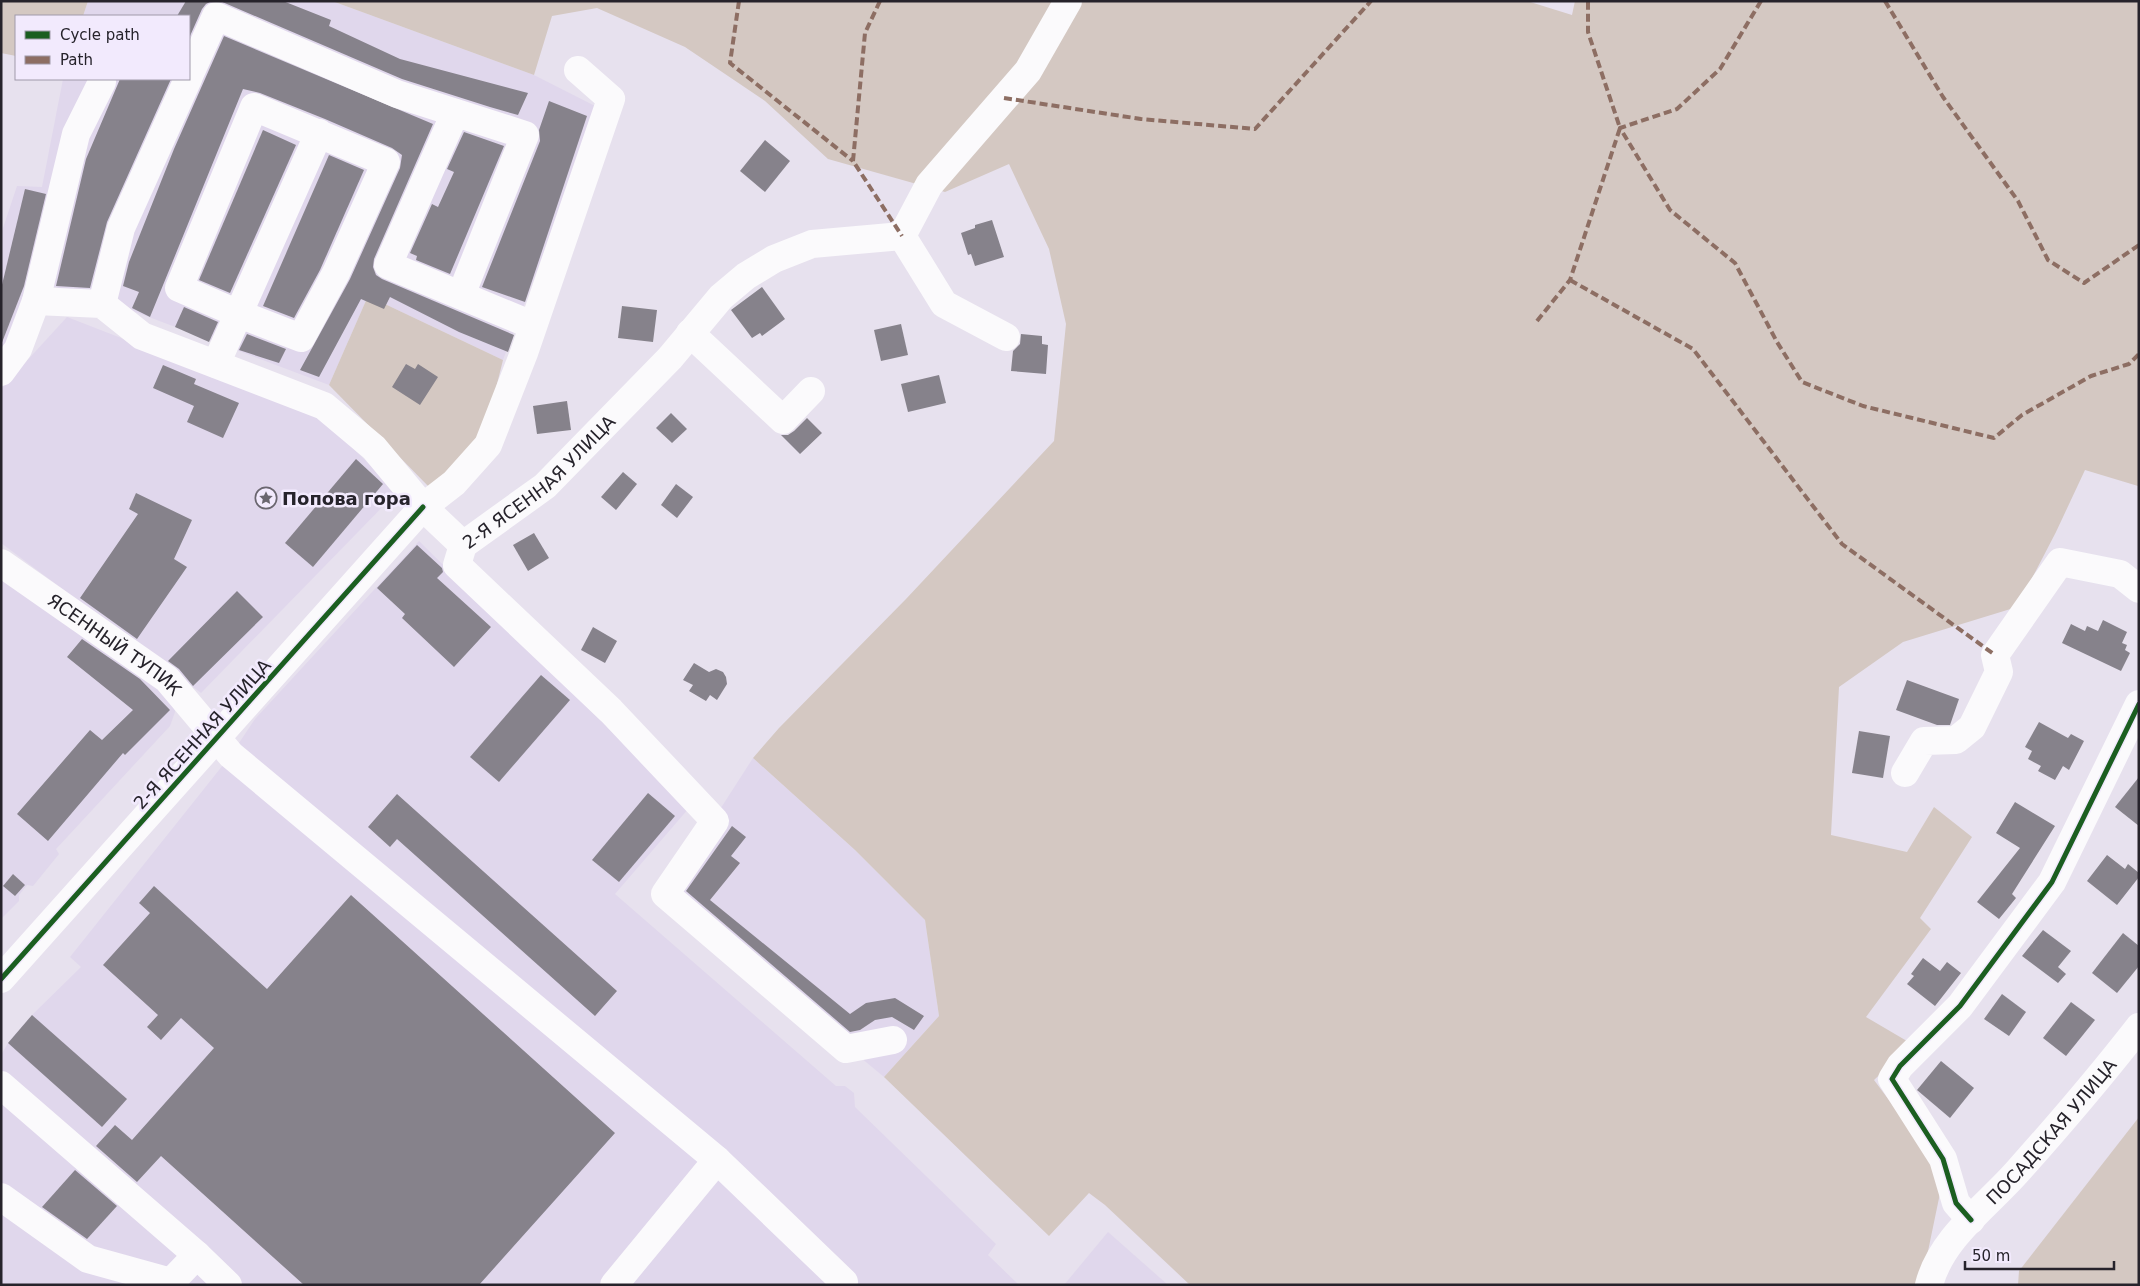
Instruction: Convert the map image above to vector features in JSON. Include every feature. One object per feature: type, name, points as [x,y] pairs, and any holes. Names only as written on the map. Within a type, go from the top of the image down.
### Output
[{"type":"street","points":[[1006,337],[944,304],[902,236],[929,185],[1028,71],[1068,1]]},
{"type":"street","points":[[190,74],[216,16],[397,94],[525,135],[461,295]]},
{"type":"street","points":[[36,301],[102,304],[142,336],[324,406],[374,448],[424,507],[454,483],[488,444],[524,353],[532,325],[611,99],[578,70]]},
{"type":"street","points":[[102,304],[121,228],[187,80]]},
{"type":"street","points":[[1,372],[18,349],[36,301],[76,134],[102,82]]},
{"type":"street","points":[[254,107],[320,133],[386,162],[336,273],[301,338],[180,288],[254,107]]},
{"type":"street","points":[[455,113],[388,265],[532,325]]},
{"type":"street","points":[[216,364],[320,133]]},
{"type":"street","name":"2-Я ЯСЕННАЯ УЛИЦА","points":[[1,979],[424,507],[463,545],[545,486],[670,358],[720,297],[746,276],[774,259],[812,244],[902,236]]},
{"type":"street","points":[[690,333],[784,420],[810,391]]},
{"type":"street","points":[[463,545],[457,565],[611,711],[715,821],[665,894],[846,1049],[893,1040]]},
{"type":"street","points":[[1905,773],[1924,741],[1956,740],[1972,727],[1998,672],[1995,656],[2060,562],[2120,574],[2139,589]]},
{"type":"street","name":"ЯСЕННЫЙ ТУПИК","points":[[1,563],[168,679],[231,755],[717,1160],[844,1282],[842,1285]]},
{"type":"street","points":[[1971,1220],[1956,1203],[1943,1159],[1892,1079],[1900,1066],[1960,1006],[2052,882],[2139,704]]},
{"type":"street","name":"ПОСАДСКАЯ УЛИЦА","points":[[1929,1285],[1934,1267],[1946,1248],[2014,1176],[2090,1090],[2139,1027]]},
{"type":"street","points":[[1,1085],[197,1255],[228,1285]]},
{"type":"street","points":[[614,1285],[717,1160]]},
{"type":"street","points":[[1,1197],[88,1259],[171,1282],[197,1255]]},
{"type":"shaded area","points":[[1,1],[88,1],[83,15],[15,15],[15,56],[1,53]]},
{"type":"shaded area","points":[[88,1],[332,1],[534,75],[599,108],[503,360],[368,296],[329,385],[125,308],[49,285],[1,352],[1,234],[17,186],[42,187],[63,80],[190,80],[190,15],[83,15]]},
{"type":"shaded area","points":[[332,1],[1527,1],[1572,15],[1575,1],[2139,1],[2139,484],[2138,486],[2085,470],[2056,532],[2017,607],[1903,642],[1839,687],[1831,835],[1907,852],[1934,807],[1972,837],[1920,918],[1931,929],[1866,1017],[1912,1044],[1874,1080],[1944,1174],[1921,1285],[1190,1285],[1105,1205],[1089,1193],[1049,1236],[884,1077],[939,1016],[925,920],[855,850],[753,758],[779,728],[906,599],[1054,441],[1066,324],[1049,249],[1009,164],[945,192],[828,159],[765,101],[685,47],[597,8],[552,16],[534,75]]},
{"type":"shaded area","points":[[368,296],[503,360],[483,440],[430,488],[329,385]]},
{"type":"shaded area","points":[[67,317],[320,415],[397,492],[201,693],[1,543],[1,389]]},
{"type":"shaded area","points":[[419,541],[689,808],[615,894],[836,1086],[845,1086],[854,1093],[855,1107],[996,1244],[988,1255],[1019,1285],[1,1285],[1,1055],[8,1043],[32,1015],[81,967],[70,957],[231,755],[255,719]]},
{"type":"shaded area","points":[[1,575],[169,696],[174,704],[175,712],[170,726],[56,849],[59,854],[33,886],[27,885],[19,895],[19,901],[1,919]]},
{"type":"shaded area","points":[[753,758],[855,850],[925,920],[939,1016],[884,1077],[665,895]]},
{"type":"shaded area","points":[[2139,1117],[2139,1285],[2018,1285],[2019,1271]]},
{"type":"shaded area","points":[[1108,1232],[1168,1285],[1064,1285]]},
{"type":"building","points":[[186,1],[212,1],[202,9],[190,36],[190,15],[178,15]]},
{"type":"building","points":[[220,1],[283,1],[331,20],[329,26],[400,59],[528,93],[518,115],[490,107],[402,79]]},
{"type":"building","points":[[224,36],[433,124],[374,259],[373,267],[376,275],[382,279],[514,335],[508,352],[459,332],[390,297],[384,309],[361,299],[319,377],[300,370],[350,279],[400,168],[402,155],[392,148],[325,119],[260,93],[243,89],[150,317],[132,308],[139,292],[123,286],[129,262],[174,149]]},
{"type":"building","points":[[120,80],[171,80],[107,222],[90,288],[56,286],[86,159]]},
{"type":"building","points":[[549,101],[587,116],[525,302],[482,287],[540,141],[539,130]]},
{"type":"building","points":[[263,130],[296,145],[230,293],[199,280]]},
{"type":"building","points":[[464,132],[504,146],[450,274],[416,260],[417,256],[410,253],[432,204],[438,207],[454,172],[447,169]]},
{"type":"building","points":[[765,140],[790,161],[765,192],[740,171]]},
{"type":"building","points":[[329,155],[364,170],[320,270],[294,318],[263,306]]},
{"type":"building","points":[[25,189],[46,194],[24,286],[1,345],[1,289]]},
{"type":"building","points":[[992,220],[1004,257],[975,266],[971,254],[968,255],[961,233],[975,228],[975,225]]},
{"type":"building","points":[[762,287],[785,319],[762,336],[760,333],[752,338],[731,310]]},
{"type":"building","points":[[622,306],[657,310],[653,342],[618,338]]},
{"type":"building","points":[[184,307],[218,322],[209,342],[175,327]]},
{"type":"building","points":[[901,324],[908,355],[881,361],[874,330]]},
{"type":"building","points":[[247,334],[286,349],[279,363],[239,350]]},
{"type":"building","points":[[1021,334],[1042,336],[1042,344],[1048,345],[1046,374],[1011,371],[1013,351],[1020,344]]},
{"type":"building","points":[[406,364],[415,369],[418,364],[438,377],[420,405],[392,387]]},
{"type":"building","points":[[163,365],[196,379],[194,384],[239,403],[223,438],[187,422],[194,406],[153,388]]},
{"type":"building","points":[[939,375],[946,403],[908,412],[901,384]]},
{"type":"building","points":[[567,401],[571,430],[537,434],[533,406]]},
{"type":"building","points":[[671,413],[687,429],[672,443],[656,428]]},
{"type":"building","points":[[807,418],[822,433],[800,454],[781,435],[788,435]]},
{"type":"building","points":[[356,459],[383,484],[313,567],[285,543]]},
{"type":"building","points":[[623,472],[637,484],[616,510],[601,497]]},
{"type":"building","points":[[676,484],[693,497],[677,518],[661,505]]},
{"type":"building","points":[[136,493],[192,520],[174,559],[187,567],[137,639],[80,598],[138,514],[129,509]]},
{"type":"building","points":[[534,533],[549,558],[528,571],[513,545]]},
{"type":"building","points":[[417,545],[442,568],[443,572],[437,578],[491,627],[454,667],[402,618],[405,614],[377,588]]},
{"type":"building","points":[[237,591],[263,617],[193,686],[179,669],[168,661]]},
{"type":"building","points":[[2103,620],[2127,632],[2122,643],[2127,645],[2125,650],[2130,653],[2121,671],[2062,643],[2071,624],[2085,631],[2087,626],[2098,631]]},
{"type":"building","points":[[593,627],[617,641],[605,663],[581,650]]},
{"type":"building","points":[[82,639],[140,679],[170,710],[125,755],[123,753],[48,841],[17,814],[90,730],[102,740],[133,710],[67,657]]},
{"type":"building","points":[[694,663],[709,672],[716,669],[723,672],[727,684],[717,700],[710,695],[706,701],[689,691],[693,685],[683,680]]},
{"type":"building","points":[[541,675],[570,700],[499,782],[470,757]]},
{"type":"building","points":[[1907,680],[1959,699],[1950,725],[1937,725],[1896,710]]},
{"type":"building","points":[[2039,722],[2068,738],[2071,734],[2084,741],[2069,770],[2063,766],[2055,780],[2038,771],[2041,766],[2028,759],[2032,751],[2025,747]]},
{"type":"building","points":[[1859,731],[1890,736],[1883,778],[1852,773]]},
{"type":"building","points":[[2139,777],[2139,826],[2115,807]]},
{"type":"building","points":[[648,793],[675,816],[619,882],[592,860]]},
{"type":"building","points":[[397,794],[617,991],[595,1016],[397,839],[390,847],[368,827]]},
{"type":"building","points":[[2015,802],[2055,826],[2012,894],[2016,898],[1999,919],[1977,902],[2020,848],[1996,833]]},
{"type":"building","points":[[732,826],[746,837],[731,856],[740,863],[710,900],[850,1014],[866,1003],[895,998],[924,1016],[914,1030],[892,1017],[875,1020],[860,1030],[850,1032],[686,891]]},
{"type":"building","points":[[2107,855],[2125,869],[2128,864],[2139,873],[2139,877],[2117,905],[2087,881]]},
{"type":"building","points":[[13,874],[25,885],[15,896],[3,886]]},
{"type":"building","points":[[154,886],[267,989],[351,895],[615,1133],[479,1285],[304,1285],[161,1156],[137,1182],[96,1146],[115,1125],[132,1140],[214,1048],[181,1018],[161,1040],[147,1027],[158,1015],[103,965],[150,913],[139,903]]},
{"type":"building","points":[[2043,930],[2071,951],[2058,967],[2066,974],[2058,983],[2022,956]]},
{"type":"building","points":[[2123,933],[2139,946],[2139,966],[2117,993],[2092,973]]},
{"type":"building","points":[[1923,958],[1940,971],[1947,962],[1961,973],[1935,1006],[1907,984],[1914,976],[1911,974]]},
{"type":"building","points":[[2002,994],[2026,1012],[2009,1036],[1984,1019]]},
{"type":"building","points":[[2071,1002],[2095,1020],[2066,1056],[2043,1038]]},
{"type":"building","points":[[32,1015],[127,1099],[102,1127],[8,1043]]},
{"type":"building","points":[[1941,1061],[1974,1088],[1950,1118],[1917,1090]]},
{"type":"building","points":[[75,1170],[117,1206],[87,1239],[42,1207]]},
{"type":"marked path","points":[[739,1],[730,63],[853,161]]},
{"type":"marked path","points":[[880,1],[865,33],[853,161],[902,236]]},
{"type":"marked path","points":[[1004,98],[1141,119],[1255,129],[1371,1]]},
{"type":"marked path","points":[[1537,321],[1570,280],[1620,128],[1588,32],[1588,1]]},
{"type":"marked path","points":[[1761,1],[1720,69],[1677,109],[1620,128],[1670,210],[1735,263],[1777,342],[1802,382],[1863,406],[1994,438],[2022,415],[2091,376],[2129,364],[2139,354]]},
{"type":"marked path","points":[[1885,1],[1943,97],[2018,201],[2048,260],[2084,283],[2139,245]]},
{"type":"marked path","points":[[1570,280],[1693,349],[1842,544],[1995,655]]},
{"type":"cycle path","points":[[1,979],[423,507]]},
{"type":"cycle path","points":[[1971,1220],[1956,1203],[1943,1159],[1892,1079],[1900,1066],[1960,1006],[2052,882],[2139,704]]},
{"type":"place","name":"Попова гора","points":[[266,498]]}]
